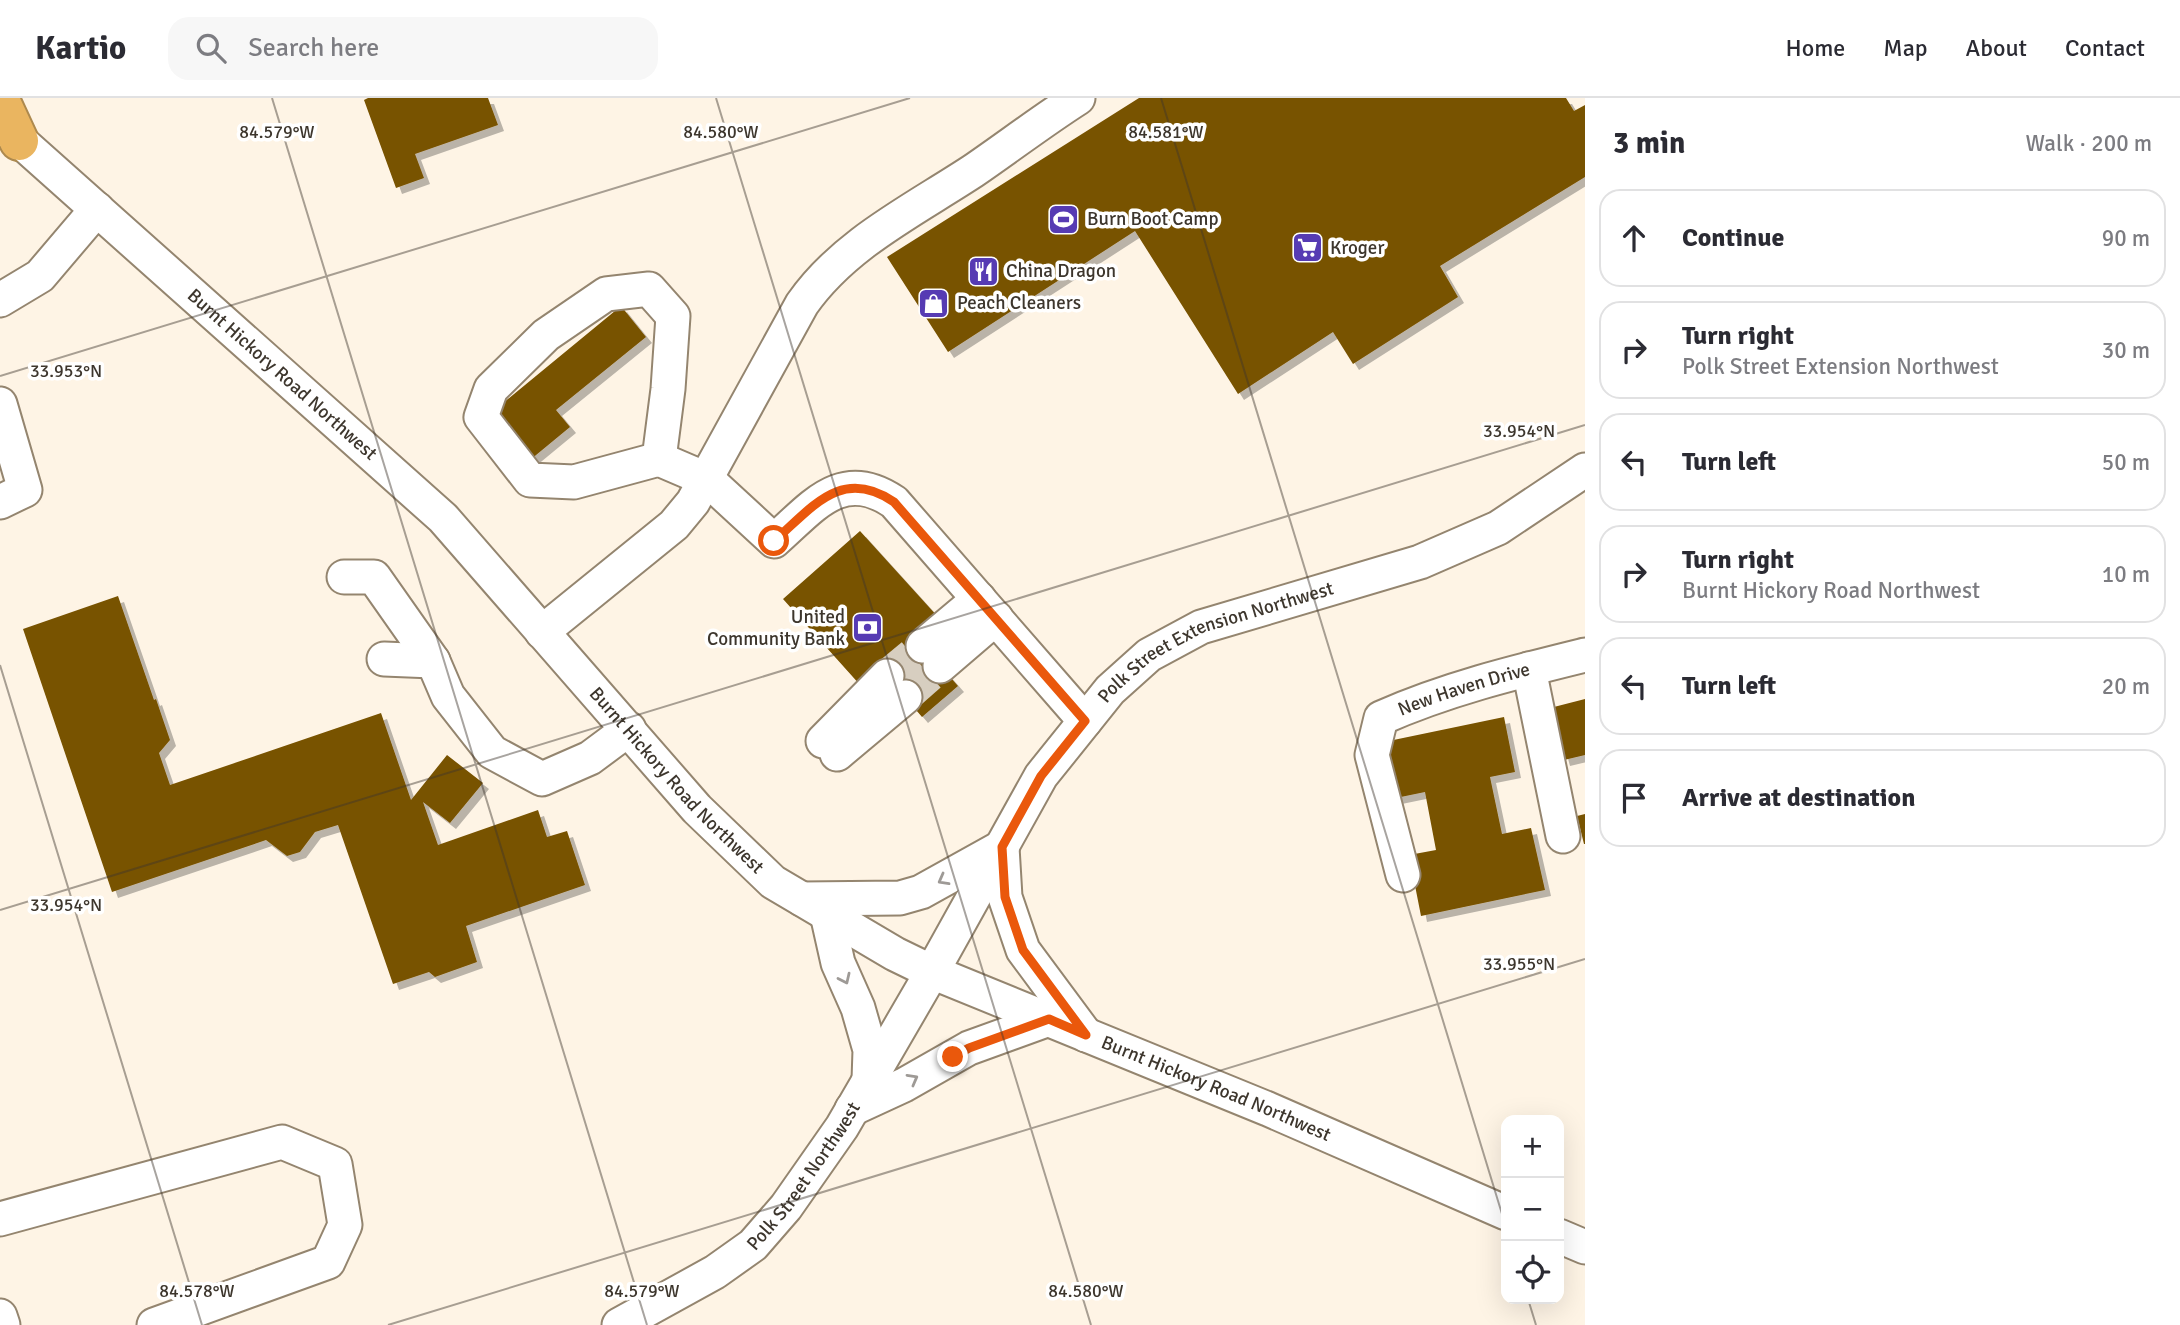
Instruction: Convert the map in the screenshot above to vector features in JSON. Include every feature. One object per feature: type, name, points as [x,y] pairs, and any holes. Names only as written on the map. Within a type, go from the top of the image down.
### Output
[{"type":"highway","points":[[0,100],[10,132]]},
{"type":"street","points":[[542,632],[674,525],[694,502],[802,304],[818,280],[891,223],[972,171],[1042,108],[1078,98]]},
{"type":"street","name":"Burnt Hickory Road Northwest","points":[[10,132],[443,518],[697,810],[773,882],[895,954],[932,972],[1268,1109],[1501,1211]]},
{"type":"street","points":[[0,300],[40,276],[97,209]]},
{"type":"street","points":[[659,459],[668,389],[673,316],[649,289],[606,294],[546,335],[491,389],[481,417],[530,480],[574,482],[659,459],[708,480],[774,541],[826,496],[842,489],[862,488],[881,493],[894,502],[1085,721]]},
{"type":"street","points":[[0,404],[24,490],[0,502]]},
{"type":"street","name":"Polk Street Extension Northwest","points":[[932,972],[1041,776],[1110,690],[1149,655],[1201,626],[1420,562],[1498,528],[1585,470]]},
{"type":"street","points":[[344,577],[374,577],[433,660],[448,696],[492,752],[542,779],[590,758],[629,729]]},
{"type":"street","points":[[932,656],[987,608]]},
{"type":"street","name":"New Haven Drive","points":[[1403,875],[1372,755],[1381,718],[1424,700],[1529,668],[1585,655]]},
{"type":"street","points":[[384,659],[433,660]]},
{"type":"street","points":[[1529,668],[1563,836]]},
{"type":"street","points":[[830,747],[896,686]]},
{"type":"street","points":[[869,1080],[870,1050],[858,1008],[813,906],[900,898],[921,892],[1002,847],[1005,897],[1023,950],[1086,1035]]},
{"type":"street","name":"Polk Street Northwest","points":[[619,1325],[716,1272],[752,1245],[786,1207],[852,1110],[932,972]]},
{"type":"street","points":[[852,1110],[904,1085],[969,1048],[1049,1019]]},
{"type":"street","points":[[0,1219],[282,1142],[335,1164],[345,1225],[328,1262],[154,1325]]},
{"type":"street","points":[[1564,1238],[1585,1247]]},
{"type":"street","points":[[0,1316],[3,1325]]},
{"type":"building","points":[[488,98],[498,125],[415,154],[424,178],[396,188],[364,100]]},
{"type":"building","name":"Kroger","points":[[1139,98],[1566,98],[1574,111],[1585,105],[1585,177],[1440,266],[1458,297],[1353,364],[1333,332],[1238,394],[1135,231],[948,352],[887,257]]},
{"type":"building","points":[[621,306],[646,337],[556,410],[570,427],[530,460],[491,413]]},
{"type":"building","name":"United Community Bank","points":[[860,531],[938,617],[916,638],[958,686],[922,717],[905,697],[861,686],[783,599]]},
{"type":"building","points":[[118,596],[170,740],[159,753],[170,785],[381,713],[411,800],[447,755],[483,783],[450,823],[423,802],[438,845],[538,810],[547,837],[567,831],[585,885],[466,926],[477,962],[435,977],[429,972],[393,984],[338,825],[315,832],[300,852],[287,856],[266,840],[112,892],[23,629]]},
{"type":"building","points":[[1585,699],[1585,755],[1564,760],[1550,708]]},
{"type":"building","points":[[1504,717],[1515,772],[1490,777],[1502,834],[1531,828],[1545,890],[1421,916],[1409,855],[1436,850],[1425,792],[1391,799],[1379,743]]},
{"type":"building","points":[[1585,814],[1585,844],[1584,844],[1577,816]]},
{"type":"tunnel","points":[[887,676],[923,646]]},
{"type":"tunnel","points":[[905,697],[940,666]]},
{"type":"place","name":"Burn Boot Camp","points":[[1064,219]]},
{"type":"place","name":"Kroger","points":[[1307,248]]},
{"type":"place","name":"China Dragon","points":[[983,271]]},
{"type":"place","name":"Peach Cleaners","points":[[934,303]]},
{"type":"place","name":"United Community Bank","points":[[868,628]]},
{"type":"route","points":[[774,541],[826,496],[842,489],[862,488],[881,493],[894,502],[1085,721],[1041,776],[1002,847],[1005,897],[1023,950],[1086,1035],[1049,1019],[969,1048],[953,1057]]}]
